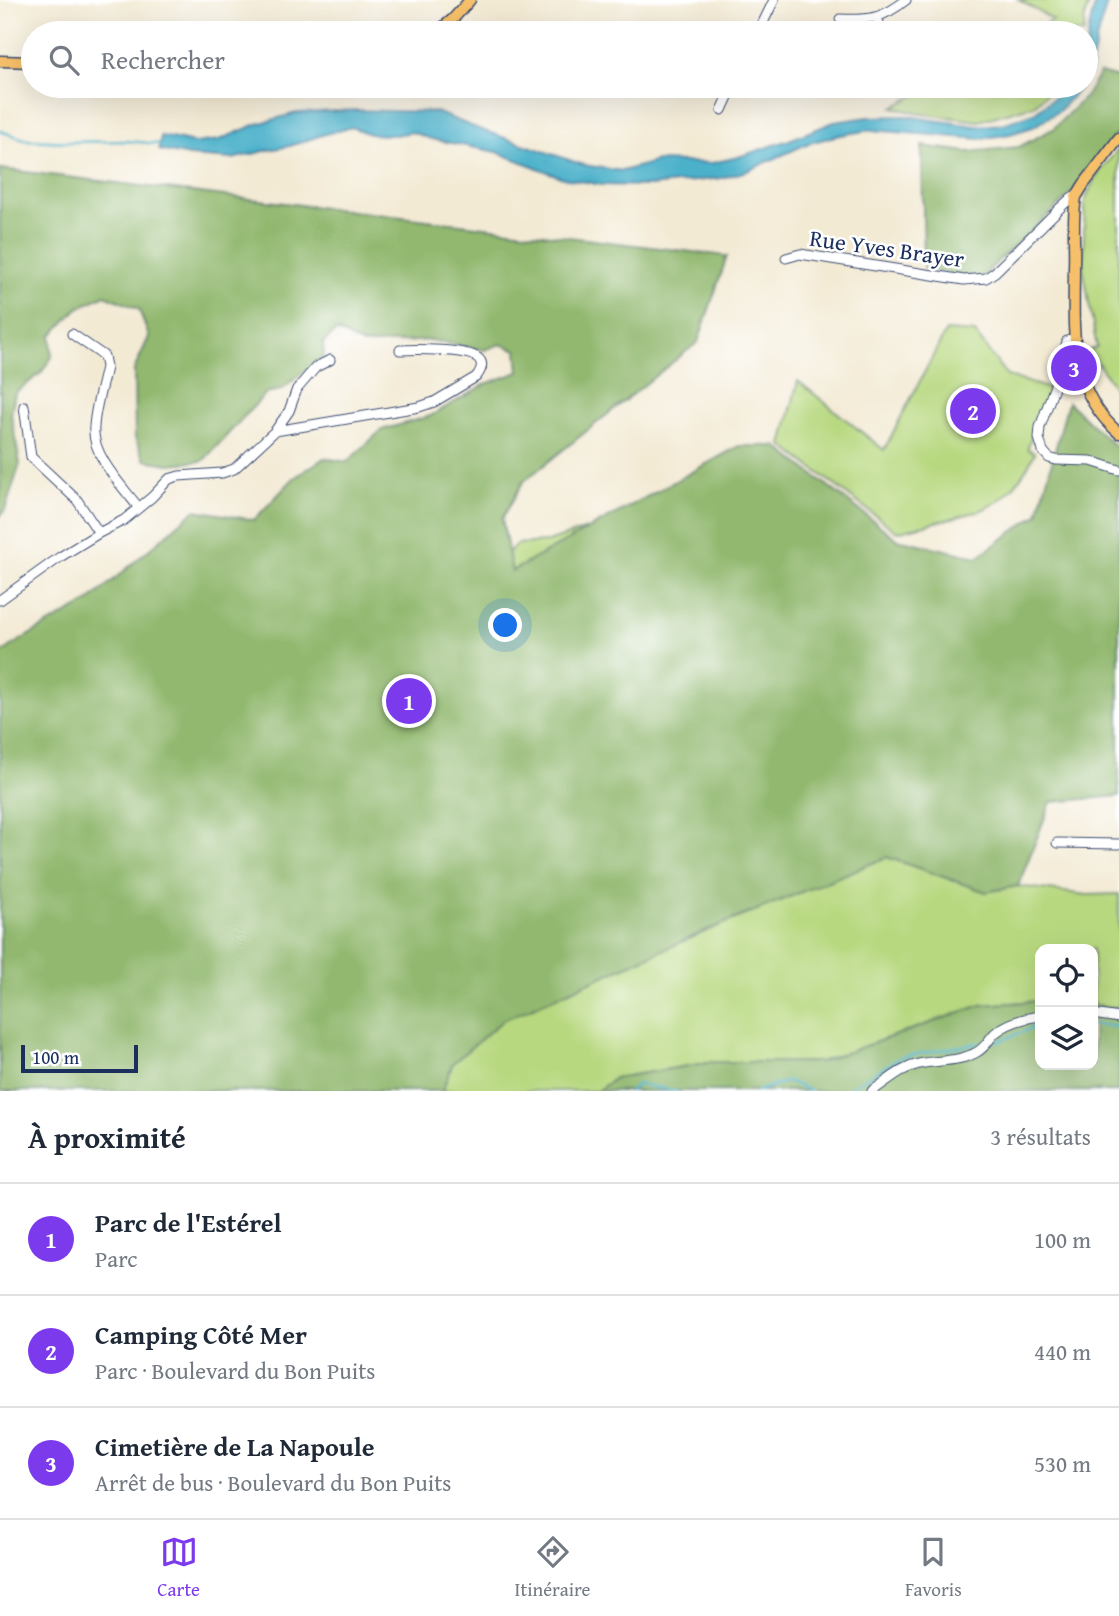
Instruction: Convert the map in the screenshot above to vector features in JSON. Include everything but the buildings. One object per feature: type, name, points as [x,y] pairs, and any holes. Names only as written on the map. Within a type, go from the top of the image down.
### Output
[{"type":"main road","points":[[451,21],[470,0]]},
{"type":"main road","points":[[0,61],[21,62]]},
{"type":"main road","points":[[1119,138],[1076,197],[1074,338],[1088,394],[1104,419],[1119,433]]},
{"type":"street","points":[[764,21],[774,0]]},
{"type":"street","points":[[840,19],[877,18],[906,0]]},
{"type":"street","points":[[722,110],[728,98]]},
{"type":"street","name":"Rue Yves Brayer","points":[[786,258],[800,254],[962,284],[986,278],[995,272],[1061,207],[1076,197]]},
{"type":"street","points":[[72,334],[104,356],[106,362],[93,428],[94,441],[100,456],[139,508]]},
{"type":"street","points":[[1074,338],[1067,341],[1040,427],[1039,438],[1043,451],[1049,458],[1056,460],[1091,461],[1119,470]]},
{"type":"street","points":[[275,431],[419,407],[434,401],[481,372],[482,364],[475,356],[445,350],[400,350]]},
{"type":"street","points":[[0,600],[60,557],[124,520],[169,479],[234,470],[275,431],[289,411],[297,389],[316,367],[330,360]]},
{"type":"street","points":[[24,406],[30,457],[77,500],[99,533]]},
{"type":"street","points":[[1057,844],[1119,844]]},
{"type":"street","points":[[1098,1015],[1119,1018]]},
{"type":"street","points":[[872,1091],[906,1068],[975,1054],[1006,1025],[1035,1017]]},
{"type":"green space","points":[[1019,0],[1091,0],[1085,21],[1053,20]]},
{"type":"green space","points":[[1100,73],[1119,78],[1119,130],[1068,197],[984,276],[962,276],[924,269],[922,146],[968,152],[1019,147],[1053,129],[1084,98],[1098,98]]},
{"type":"green space","points":[[910,98],[1042,98],[1034,105],[979,121],[893,107]]},
{"type":"green space","points":[[1119,148],[1119,394],[1089,350],[1097,348],[1083,268],[1085,200],[1095,178]]},
{"type":"green space","points":[[0,169],[727,256],[698,342],[523,482],[502,519],[512,571],[739,446],[776,446],[897,539],[977,557],[1038,514],[1068,402],[1119,450],[1119,796],[1051,802],[1018,886],[986,892],[887,857],[713,928],[503,1020],[453,1063],[442,1091],[0,1091],[0,654],[88,602],[195,510],[254,520],[294,478],[324,458],[347,462],[382,430],[430,416],[488,383],[519,372],[517,350],[500,344],[485,350],[430,340],[363,345],[337,331],[323,343],[324,356],[281,390],[266,393],[203,461],[169,464],[145,460],[135,438],[134,370],[149,337],[139,309],[105,295],[78,308],[51,336],[52,357],[41,373],[15,393],[11,414],[20,464],[5,510],[0,516]]},
{"type":"green space","points":[[946,331],[975,333],[1007,376],[1050,389],[1029,443],[1028,449],[1035,453],[1012,489],[987,508],[897,532],[782,445],[798,381],[884,450]]},
{"type":"green space","points":[[763,446],[530,999],[533,1007],[713,928],[887,857],[986,892],[1018,886],[1087,895],[1119,894],[1119,1008],[1098,1006],[1098,944],[1035,944],[1035,1001],[981,1005],[820,1062],[712,1062],[615,1078],[597,1091],[0,1091],[517,544],[548,542],[646,509]]},
{"type":"green space","points":[[1035,1001],[1035,1070],[1098,1070],[1098,1006],[1119,1008],[1119,1091],[597,1091],[615,1078],[712,1062],[820,1062],[981,1005]]},
{"type":"water","points":[[1097,0],[1108,0],[1098,34],[1098,21],[1091,19]]},
{"type":"water","points":[[1054,98],[1070,98],[1060,110],[1033,127],[1010,134],[980,139],[871,130],[809,143],[747,171],[722,178],[651,186],[602,185],[563,178],[497,152],[431,139],[412,132],[395,135],[369,134],[352,127],[290,146],[232,159],[189,156],[159,150],[161,136],[195,143],[219,140],[257,124],[296,113],[356,110],[436,112],[584,165],[622,171],[658,161],[712,163],[789,140],[834,122],[868,117],[905,116],[976,126],[1003,124],[1034,113]]},
{"type":"waterway","points":[[0,131],[27,140],[159,144]]},
{"type":"waterway","points":[[1098,1025],[1119,1027]]},
{"type":"waterway","points":[[997,1042],[1035,1027]]},
{"type":"waterway","points":[[844,1091],[901,1057],[979,1043]]},
{"type":"waterway","points":[[757,1091],[788,1081],[810,1091]]},
{"type":"waterway","points":[[631,1091],[638,1084],[676,1091]]},
{"type":"place","name":"Cimetière de La Napoule","points":[[1074,368]]},
{"type":"place","name":"Camping Côté Mer","points":[[973,411]]},
{"type":"place","name":"Parc de l'Estérel","points":[[409,701]]}]
